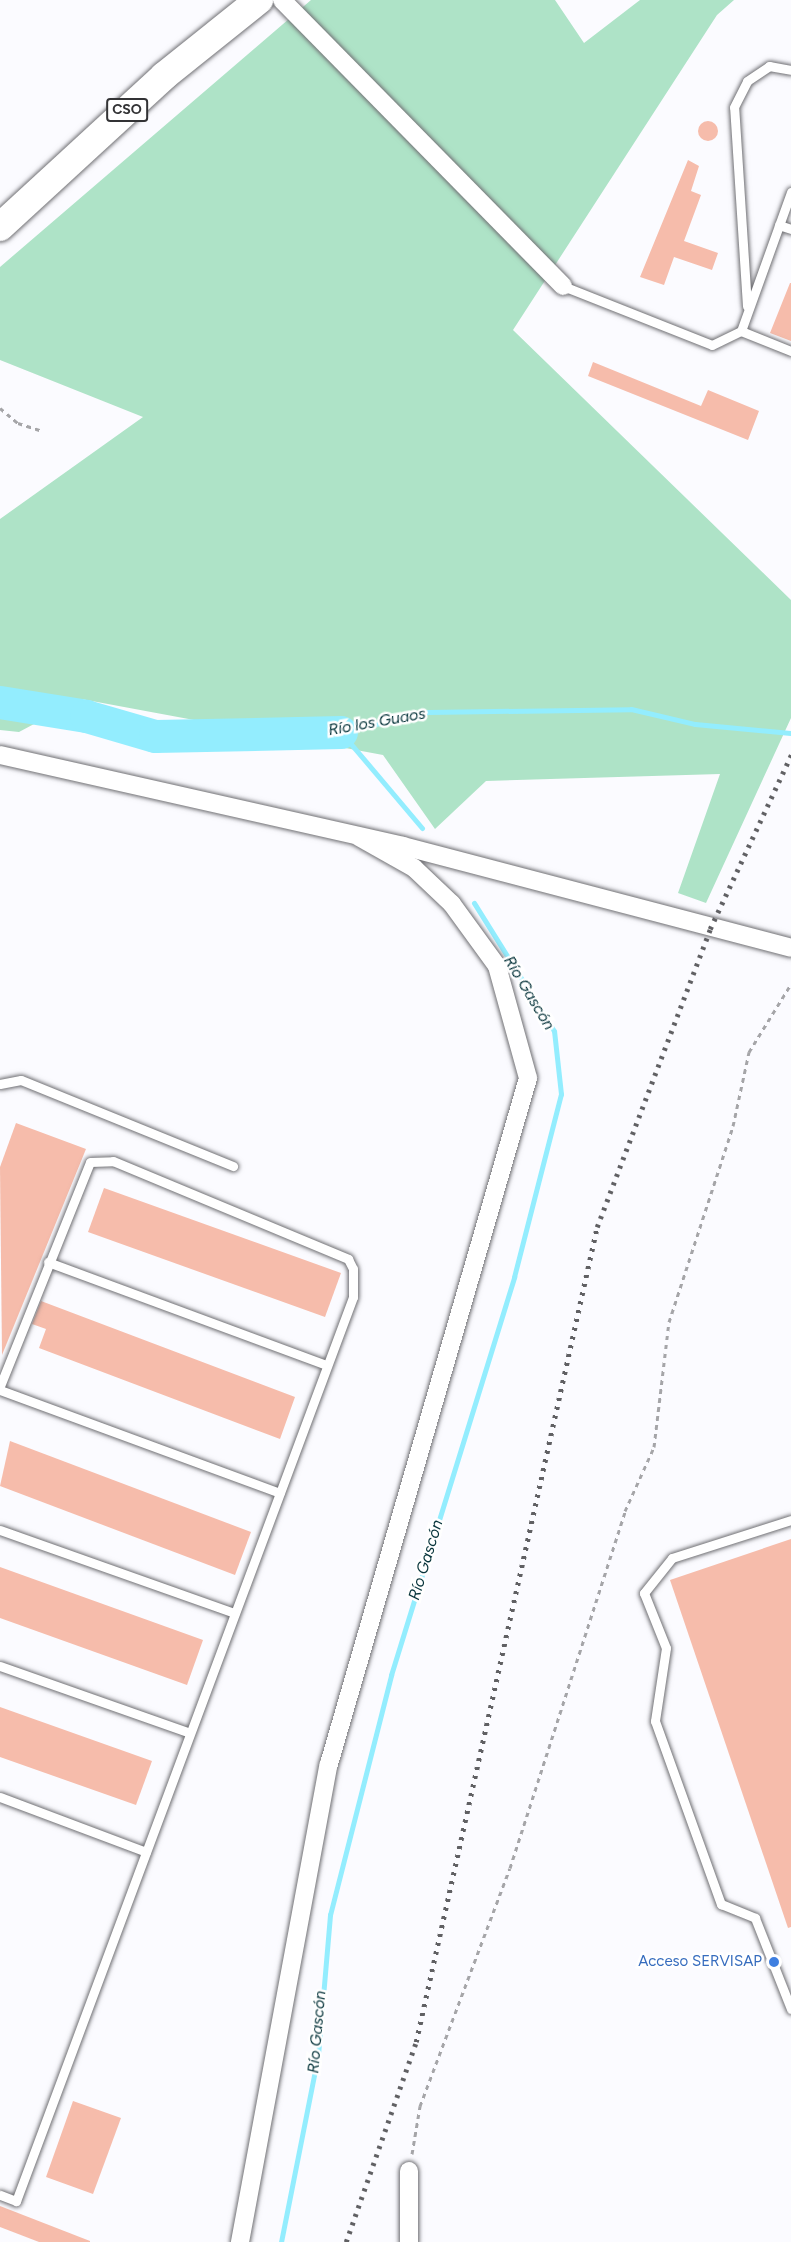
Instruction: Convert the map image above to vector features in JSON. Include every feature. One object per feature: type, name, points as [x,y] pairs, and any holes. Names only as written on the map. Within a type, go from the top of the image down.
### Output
[{"type":"main road","name":"CSO","points":[[0,227],[164,76],[259,0]]},
{"type":"street","points":[[282,0],[563,286]]},
{"type":"street","points":[[0,755],[359,837],[791,948]]},
{"type":"street","points":[[240,2242],[329,1764],[528,1078],[497,966],[444,897],[414,868],[359,837]]},
{"type":"street","points":[[409,2171],[409,2242]]},
{"type":"lane","points":[[747,312],[734,107],[747,81],[768,66],[791,70]]},
{"type":"lane","points":[[563,286],[712,345],[741,331],[791,192]]},
{"type":"lane","points":[[779,225],[791,229]]},
{"type":"lane","points":[[741,331],[791,351]]},
{"type":"lane","points":[[0,1084],[21,1080],[233,1166]]},
{"type":"lane","points":[[0,2195],[16,2201],[280,1493],[327,1365],[353,1297],[355,1278],[348,1259],[113,1161],[90,1162],[82,1174],[0,1388],[280,1493]]},
{"type":"lane","points":[[48,1262],[327,1365]]},
{"type":"lane","points":[[791,1520],[672,1558],[644,1593],[666,1648],[655,1721],[721,1904],[755,1918],[791,2009]]},
{"type":"lane","points":[[0,1530],[235,1613]]},
{"type":"lane","points":[[0,1666],[190,1733]]},
{"type":"lane","points":[[0,1797],[146,1852]]},
{"type":"path","points":[[0,408],[42,431]]},
{"type":"path","points":[[409,2171],[420,2106],[510,1868],[626,1511],[654,1447],[669,1322],[733,1126],[749,1052],[791,984]]},
{"type":"green space","points":[[311,0],[555,0],[584,43],[640,0],[734,0],[717,15],[513,330],[791,600],[791,718],[706,903],[678,893],[720,774],[486,781],[435,829],[383,755],[81,699],[19,732],[0,730],[0,519],[143,417],[0,360],[0,267]]},
{"type":"building","points":[[708,121],[715,124],[718,131],[715,138],[708,141],[701,138],[698,131],[701,124]]},
{"type":"building","points":[[688,160],[699,166],[691,191],[701,195],[684,241],[718,253],[712,270],[674,257],[664,285],[640,277]]},
{"type":"building","points":[[791,283],[791,341],[770,333]]},
{"type":"building","points":[[593,362],[701,406],[708,390],[759,411],[748,440],[588,376]]},
{"type":"building","points":[[16,1123],[86,1149],[2,1355],[0,1167]]},
{"type":"building","points":[[104,1188],[341,1273],[325,1317],[88,1232]]},
{"type":"building","points":[[41,1301],[295,1397],[280,1439],[39,1348],[46,1329],[32,1324]]},
{"type":"building","points":[[10,1441],[251,1532],[235,1575],[0,1486]]},
{"type":"building","points":[[791,1539],[791,1927],[788,1928],[670,1580]]},
{"type":"building","points":[[0,1567],[203,1640],[187,1685],[0,1618]]},
{"type":"building","points":[[0,1707],[152,1761],[136,1805],[0,1757]]},
{"type":"building","points":[[73,2101],[121,2118],[93,2194],[46,2177]]},
{"type":"building","points":[[0,2206],[90,2242],[39,2242],[0,2227]]},
{"type":"waterway","name":"Río los Guaos","points":[[0,702],[86,716],[155,736],[341,732]]},
{"type":"waterway","name":"Río los Guaos","points":[[422,828],[341,732],[428,712],[631,709],[695,724],[791,733]]},
{"type":"waterway","name":"Río Gascón","points":[[281,2242],[318,2055],[330,1915],[391,1675],[514,1277],[561,1094],[554,1031],[474,903]]},
{"type":"railway","points":[[346,2242],[416,2042],[597,1227],[710,929],[791,755]]},
{"type":"place","name":"Acceso SERVISAP","points":[[774,1962]]}]
